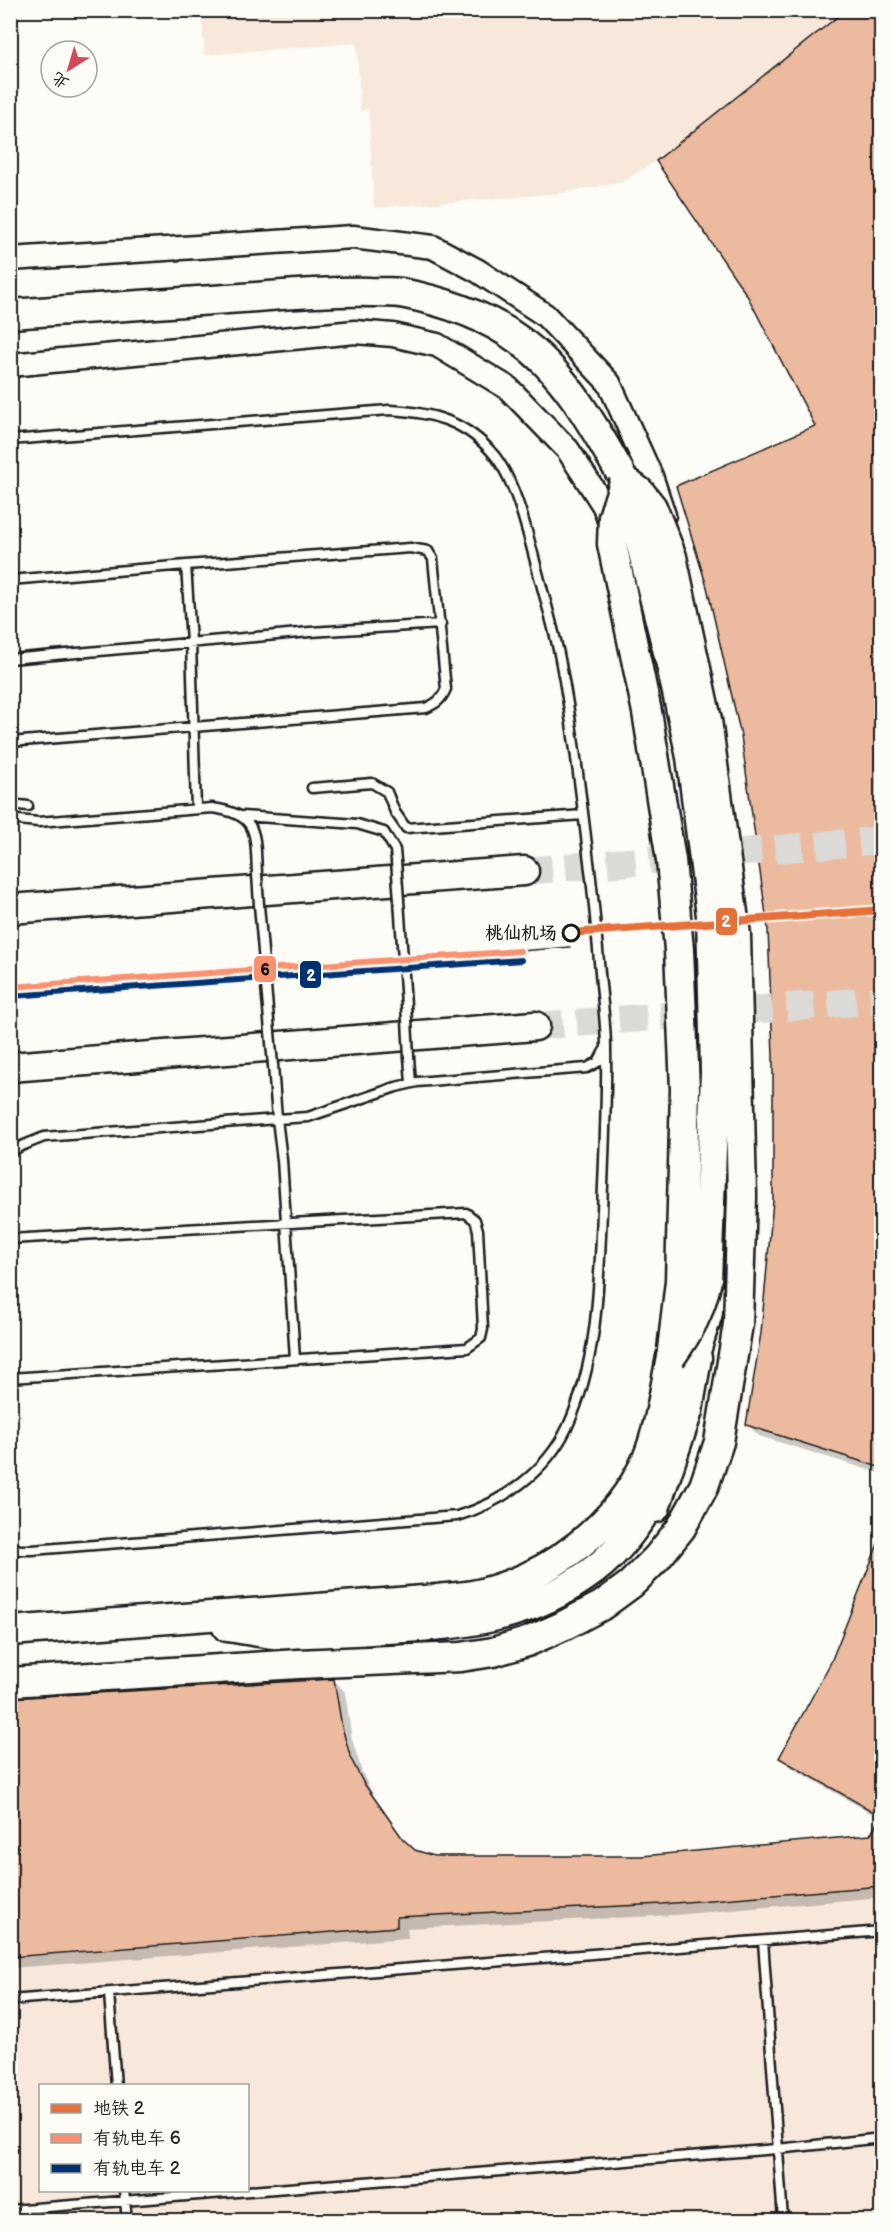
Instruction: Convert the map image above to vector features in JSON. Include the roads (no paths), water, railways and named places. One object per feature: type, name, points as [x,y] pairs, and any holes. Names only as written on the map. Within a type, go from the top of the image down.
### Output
[{"type":"highway","points":[[10,314],[339,291],[399,293],[462,309],[491,323],[520,340],[569,389],[625,481],[640,492],[652,507],[672,557],[707,720],[736,935],[742,1196],[738,1324],[719,1442],[704,1486],[681,1528],[657,1558],[602,1606],[527,1642],[493,1652],[461,1657],[298,1664],[10,1682]]},
{"type":"highway","points":[[527,1642],[591,1594],[627,1552],[653,1515],[688,1411],[680,1281],[685,1089],[680,950],[672,860],[647,712],[612,544],[613,517],[625,481]]},
{"type":"highway","points":[[10,909],[524,871]]},
{"type":"highway","points":[[10,1067],[535,1026]]},
{"type":"highway","points":[[10,1631],[437,1599],[481,1593],[531,1575],[574,1549],[611,1513],[631,1486],[646,1460],[684,1357]]},
{"type":"highway","points":[[165,1619],[295,1636],[451,1625],[488,1619],[524,1609],[550,1597],[595,1569],[613,1554],[661,1489]]},
{"type":"street","points":[[10,259],[353,237],[433,247],[478,272],[545,315],[609,383],[651,476],[672,537],[709,692],[735,890],[732,1087],[723,1247],[713,1307],[684,1357]]},
{"type":"street","points":[[10,365],[355,332],[393,335],[436,345],[508,388],[568,450],[604,506],[656,667],[694,906],[684,1357]]},
{"type":"lane","points":[[10,440],[389,410],[419,411],[448,420],[475,436],[496,457],[510,483],[524,520],[560,657],[584,815],[606,1045],[606,1104],[598,1274],[585,1374],[573,1413],[560,1441],[538,1468],[522,1483],[490,1504],[457,1516],[32,1550],[20,1550],[10,1546]]},
{"type":"lane","points":[[10,580],[186,565],[419,549],[428,551],[434,559],[446,689],[437,703],[426,708],[10,742]]},
{"type":"lane","points":[[186,565],[191,642],[196,809]]},
{"type":"lane","points":[[10,659],[310,632],[441,624]]},
{"type":"lane","points":[[312,788],[372,783],[387,792],[395,812],[406,828],[584,815]]},
{"type":"lane","points":[[10,804],[28,806]]},
{"type":"lane","points":[[10,817],[39,822],[212,808],[229,810],[243,816],[357,824],[384,832],[395,850],[411,1083]]},
{"type":"lane","points":[[243,816],[252,829],[257,874],[295,1359]]},
{"type":"lane","points":[[10,1153],[44,1137],[308,1117],[411,1083],[587,1068],[598,1062],[606,1045]]},
{"type":"lane","points":[[10,1239],[466,1213],[475,1220],[478,1230],[483,1329],[481,1338],[467,1348],[10,1378]]},
{"type":"lane","points":[[10,2000],[882,1931]]},
{"type":"lane","points":[[763,1941],[783,2220]]},
{"type":"lane","points":[[109,1993],[116,2084]]},
{"type":"lane","points":[[249,2191],[777,2149],[882,2138]]},
{"type":"lane","points":[[124,2192],[127,2220]]},
{"type":"lane","points":[[10,2210],[238,2192]]},
{"type":"tunnel","points":[[524,871],[882,840]]},
{"type":"tunnel","points":[[535,1026],[882,1000]]},
{"type":"tram line","points":[[520,951],[570,947]]},
{"type":"tram line","name":"6","points":[[10,987],[520,951]]},
{"type":"tram line","name":"2","points":[[11,996],[521,960]]},
{"type":"metro line","name":"2","points":[[571,933],[882,910]]},
{"type":"place","name":"桃仙机场","points":[[571,933]]}]
